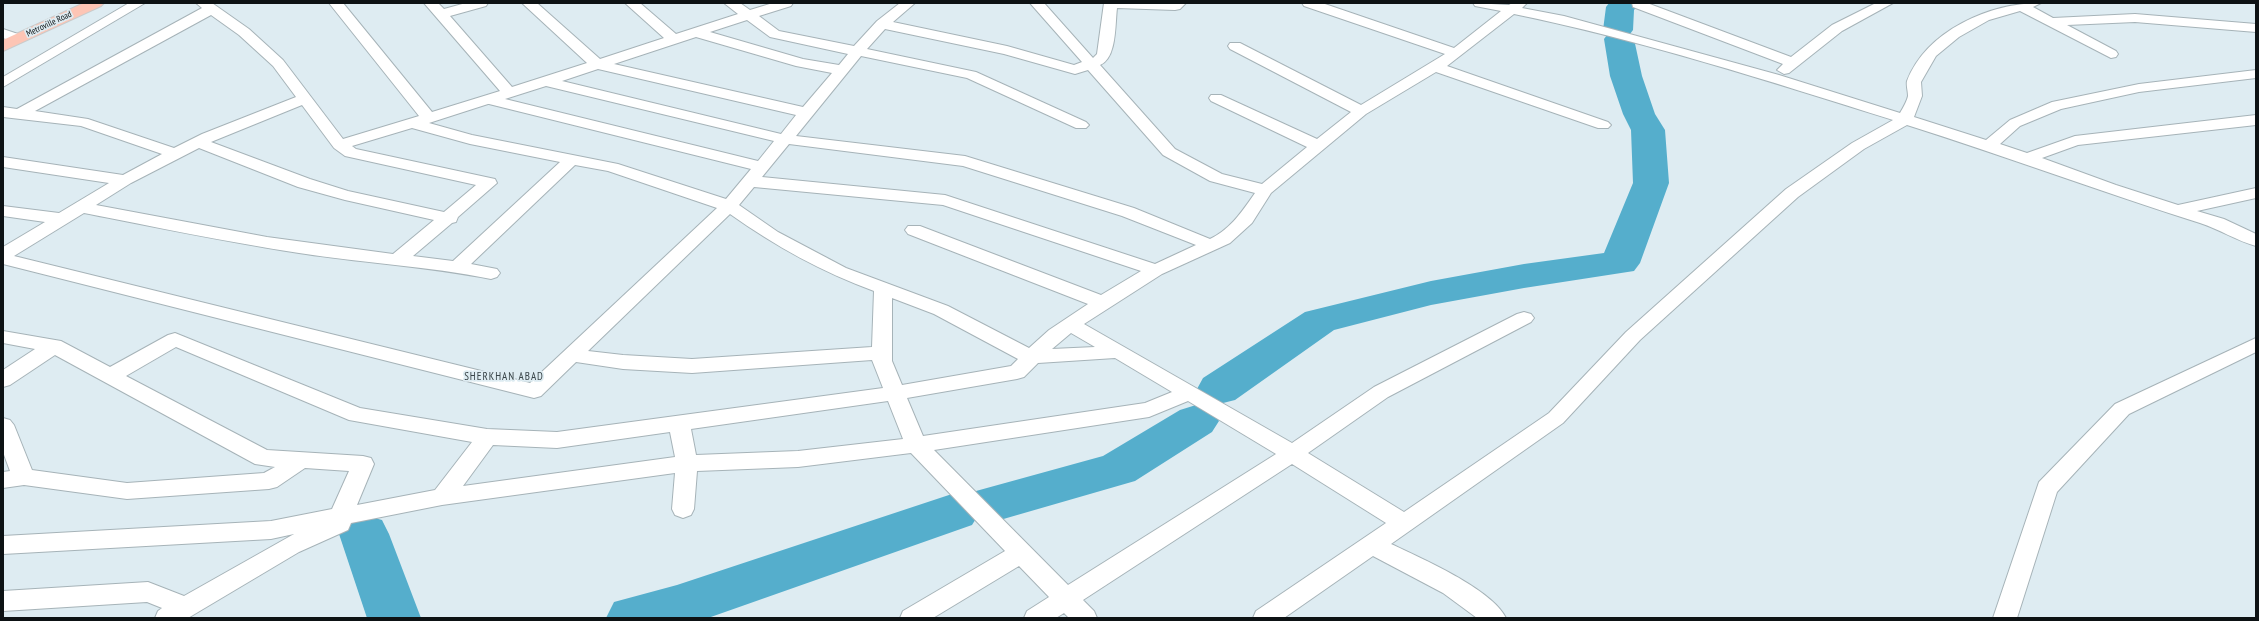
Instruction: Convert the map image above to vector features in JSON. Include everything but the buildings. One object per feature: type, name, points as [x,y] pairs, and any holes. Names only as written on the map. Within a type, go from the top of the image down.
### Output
[{"type":"main road","name":"Metroville Road","points":[[3,46],[96,3]]},
{"type":"street","points":[[3,83],[138,3]]},
{"type":"street","points":[[336,3],[429,118]]},
{"type":"street","points":[[431,3],[509,93]]},
{"type":"street","points":[[442,14],[481,3]]},
{"type":"street","points":[[529,3],[597,64],[807,113]]},
{"type":"street","points":[[632,3],[673,39]]},
{"type":"street","points":[[731,3],[747,16],[775,34],[971,75],[1081,125]]},
{"type":"street","points":[[340,145],[489,100],[786,3]]},
{"type":"street","points":[[3,259],[534,391],[729,206],[760,166],[807,113],[857,52],[882,24],[908,3]]},
{"type":"street","points":[[1037,3],[1168,152],[1216,178],[1265,190]]},
{"type":"street","points":[[882,24],[1007,50],[1075,70],[1100,60],[1104,54],[1111,4],[1175,6],[1179,3]]},
{"type":"street","points":[[1309,3],[1455,53]]},
{"type":"street","points":[[1480,3],[1515,6],[1774,78],[2027,158],[2110,189],[2218,223],[2256,241]]},
{"type":"street","points":[[1774,78],[1838,28],[1886,3]]},
{"type":"street","points":[[1638,4],[1793,63]]},
{"type":"street","points":[[1265,618],[1556,418],[1633,336],[1792,193],[1858,146],[1905,120],[1915,96],[1914,82],[1930,54],[1954,34],[1984,17],[2028,5],[2053,22],[2111,54]]},
{"type":"street","points":[[19,114],[207,6],[244,32],[278,63],[340,145],[351,153],[490,183],[450,218],[398,259]]},
{"type":"street","points":[[110,376],[175,339],[356,415],[487,437],[557,440],[895,393],[1017,372],[1030,357],[1070,324],[1156,270],[1224,239],[1246,219],[1265,190],[1361,111],[1435,67],[1515,6]]},
{"type":"street","points":[[2053,22],[2134,18],[2256,28]]},
{"type":"street","points":[[695,32],[802,63],[842,70]]},
{"type":"street","points":[[3,33],[19,39]]},
{"type":"street","points":[[1235,46],[1361,111]]},
{"type":"street","points":[[1435,67],[1604,125]]},
{"type":"street","points":[[1988,146],[2015,124],[2057,105],[2139,88],[2256,74]]},
{"type":"street","points":[[545,81],[784,139],[965,161],[1128,212],[1211,245]]},
{"type":"street","points":[[1216,98],[1318,146]]},
{"type":"street","points":[[3,255],[125,180],[198,142],[305,99]]},
{"type":"street","points":[[489,100],[760,166]]},
{"type":"street","points":[[3,112],[83,122],[176,154]]},
{"type":"street","points":[[2027,158],[2075,141],[2256,120]]},
{"type":"street","points":[[412,123],[470,139],[612,167],[729,206],[772,236],[840,272],[941,310],[1030,357],[1115,352]]},
{"type":"street","points":[[198,142],[304,184],[345,195],[450,218]]},
{"type":"street","points":[[458,266],[572,159]]},
{"type":"street","points":[[3,162],[125,180]]},
{"type":"street","points":[[748,181],[945,200],[1156,270]]},
{"type":"street","points":[[2176,210],[2256,193]]},
{"type":"street","points":[[81,207],[200,231],[329,252],[458,266],[491,273]]},
{"type":"street","points":[[3,211],[63,219]]},
{"type":"street","points":[[914,230],[1103,303]]},
{"type":"street","points":[[883,288],[882,361],[916,445],[1085,618]]},
{"type":"street","points":[[1036,618],[1292,454],[1381,392],[1524,318]]},
{"type":"street","points":[[1070,324],[1115,352],[1292,454],[1404,523]]},
{"type":"street","points":[[3,337],[54,346],[263,458],[363,464],[341,516]]},
{"type":"street","points":[[2004,618],[2047,488],[2122,409],[2256,344]]},
{"type":"street","points":[[3,380],[54,346]]},
{"type":"street","points":[[571,355],[623,362],[692,366],[882,353]]},
{"type":"street","points":[[3,544],[271,530],[442,497],[687,463],[798,459],[916,445],[1149,410],[1188,393]]},
{"type":"street","points":[[680,422],[687,463],[683,509]]},
{"type":"street","points":[[3,425],[13,479],[127,491],[269,481],[302,460]]},
{"type":"street","points":[[442,497],[487,437]]},
{"type":"street","points":[[3,601],[148,592],[176,613],[291,546],[369,511]]},
{"type":"street","points":[[1372,545],[1438,579],[1469,598],[1494,618]]},
{"type":"street","points":[[912,618],[1021,553]]},
{"type":"waterway","points":[[1618,30],[1620,7],[1626,3]]},
{"type":"waterway","points":[[1219,389],[1320,321],[1431,293],[1524,276],[1620,263],[1651,183],[1648,130],[1639,114],[1626,76],[1619,39]]},
{"type":"waterway","points":[[993,504],[1118,469],[1196,421]]},
{"type":"waterway","points":[[633,618],[677,607],[955,512]]},
{"type":"waterway","points":[[364,534],[394,618]]},
{"type":"district","name":"SHERKHAN ABAD","points":[[504,377]]}]
